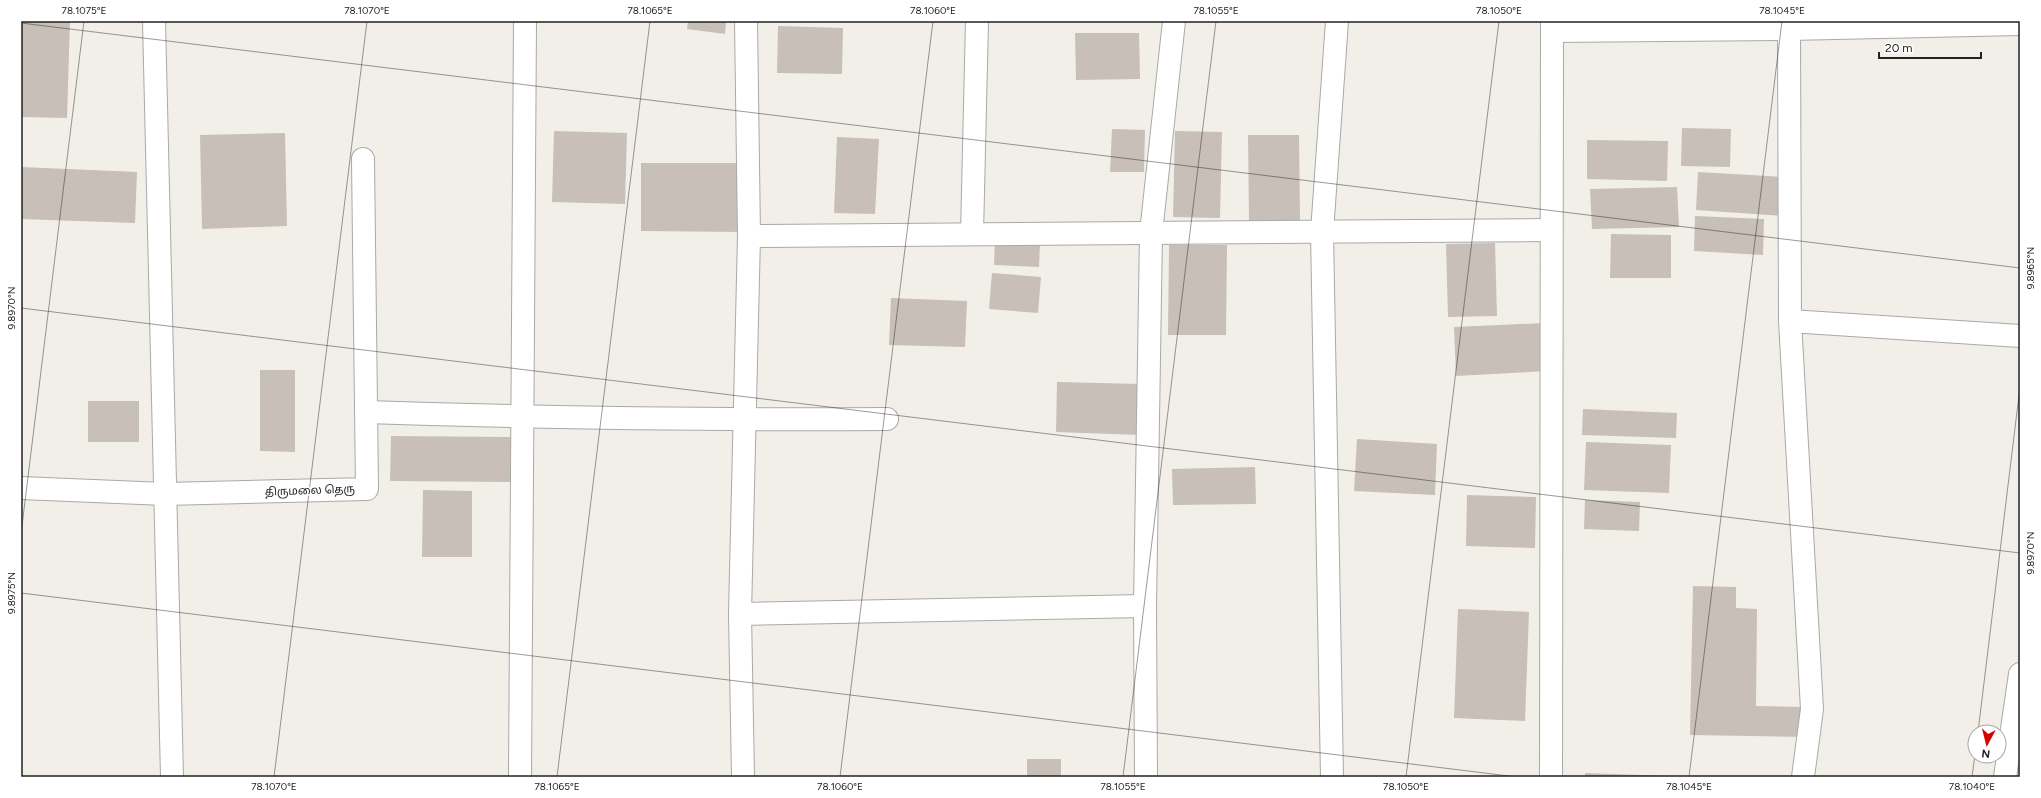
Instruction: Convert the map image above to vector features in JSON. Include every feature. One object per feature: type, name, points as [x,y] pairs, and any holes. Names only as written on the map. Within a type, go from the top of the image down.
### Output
[{"type":"street","points":[[154,21],[172,777]]},
{"type":"street","points":[[520,777],[525,21]]},
{"type":"street","points":[[743,777],[740,614],[749,236],[746,21]]},
{"type":"street","points":[[972,234],[978,21]]},
{"type":"street","points":[[1146,777],[1145,606],[1151,233],[1174,21]]},
{"type":"street","points":[[1332,777],[1322,232],[1337,21]]},
{"type":"street","points":[[1551,777],[1552,26],[1789,29],[2020,24]]},
{"type":"street","points":[[1789,29],[1790,321],[1812,709],[1803,777]]},
{"type":"street","name":"திருமலை தெரு","points":[[21,488],[165,494],[367,488],[363,159]]},
{"type":"street","points":[[749,236],[1551,230]]},
{"type":"street","points":[[1790,321],[2020,336]]},
{"type":"street","points":[[366,412],[523,418],[744,420],[887,419]]},
{"type":"street","points":[[740,614],[1145,606]]},
{"type":"street","points":[[2005,777],[2020,674]]},
{"type":"building","points":[[21,21],[70,21],[67,118],[21,117]]},
{"type":"building","points":[[688,21],[726,21],[725,34],[687,29]]},
{"type":"building","points":[[778,26],[843,28],[842,74],[777,73]]},
{"type":"building","points":[[1075,33],[1139,33],[1140,79],[1076,80]]},
{"type":"building","points":[[1682,128],[1731,129],[1730,167],[1681,166]]},
{"type":"building","points":[[1112,129],[1145,130],[1144,172],[1110,172]]},
{"type":"building","points":[[554,131],[627,133],[625,204],[552,202]]},
{"type":"building","points":[[1175,131],[1222,132],[1220,218],[1173,217]]},
{"type":"building","points":[[285,133],[287,226],[202,229],[200,135]]},
{"type":"building","points":[[1248,135],[1299,135],[1300,220],[1249,221]]},
{"type":"building","points":[[837,137],[879,139],[875,214],[834,213]]},
{"type":"building","points":[[1587,140],[1668,141],[1667,181],[1587,179]]},
{"type":"building","points":[[641,163],[741,163],[740,232],[641,231]]},
{"type":"building","points":[[21,167],[137,172],[135,223],[21,219]]},
{"type":"building","points":[[1698,172],[1784,177],[1782,216],[1696,210]]},
{"type":"building","points":[[1677,187],[1679,227],[1592,229],[1590,189]]},
{"type":"building","points":[[1695,216],[1764,219],[1763,255],[1694,251]]},
{"type":"building","points":[[1611,234],[1671,235],[1671,278],[1610,278]]},
{"type":"building","points":[[995,241],[1040,244],[1039,267],[994,265]]},
{"type":"building","points":[[1495,243],[1497,316],[1448,317],[1446,244]]},
{"type":"building","points":[[1169,245],[1227,245],[1226,335],[1168,335]]},
{"type":"building","points":[[992,273],[1041,277],[1038,313],[989,309]]},
{"type":"building","points":[[891,298],[967,301],[965,347],[889,345]]},
{"type":"building","points":[[1544,323],[1547,371],[1456,376],[1454,327]]},
{"type":"building","points":[[260,370],[295,370],[295,452],[260,451]]},
{"type":"building","points":[[1057,382],[1142,384],[1140,435],[1056,432]]},
{"type":"building","points":[[88,401],[139,401],[139,442],[88,442]]},
{"type":"building","points":[[1583,409],[1677,413],[1676,438],[1582,435]]},
{"type":"building","points":[[391,436],[514,437],[514,482],[390,481]]},
{"type":"building","points":[[1357,439],[1437,444],[1435,495],[1354,491]]},
{"type":"building","points":[[1586,442],[1671,445],[1669,493],[1584,490]]},
{"type":"building","points":[[1255,467],[1256,504],[1173,505],[1172,469]]},
{"type":"building","points":[[423,490],[472,491],[472,557],[422,557]]},
{"type":"building","points":[[1467,495],[1536,497],[1535,548],[1466,546]]},
{"type":"building","points":[[1585,500],[1640,502],[1639,531],[1584,529]]},
{"type":"building","points":[[1693,586],[1736,587],[1736,608],[1757,609],[1756,706],[1806,707],[1806,737],[1690,735]]},
{"type":"building","points":[[1458,609],[1529,612],[1525,721],[1454,718]]},
{"type":"building","points":[[1027,759],[1061,759],[1061,777],[1027,777]]},
{"type":"building","points":[[1585,773],[1670,776],[1670,777],[1585,777]]}]
